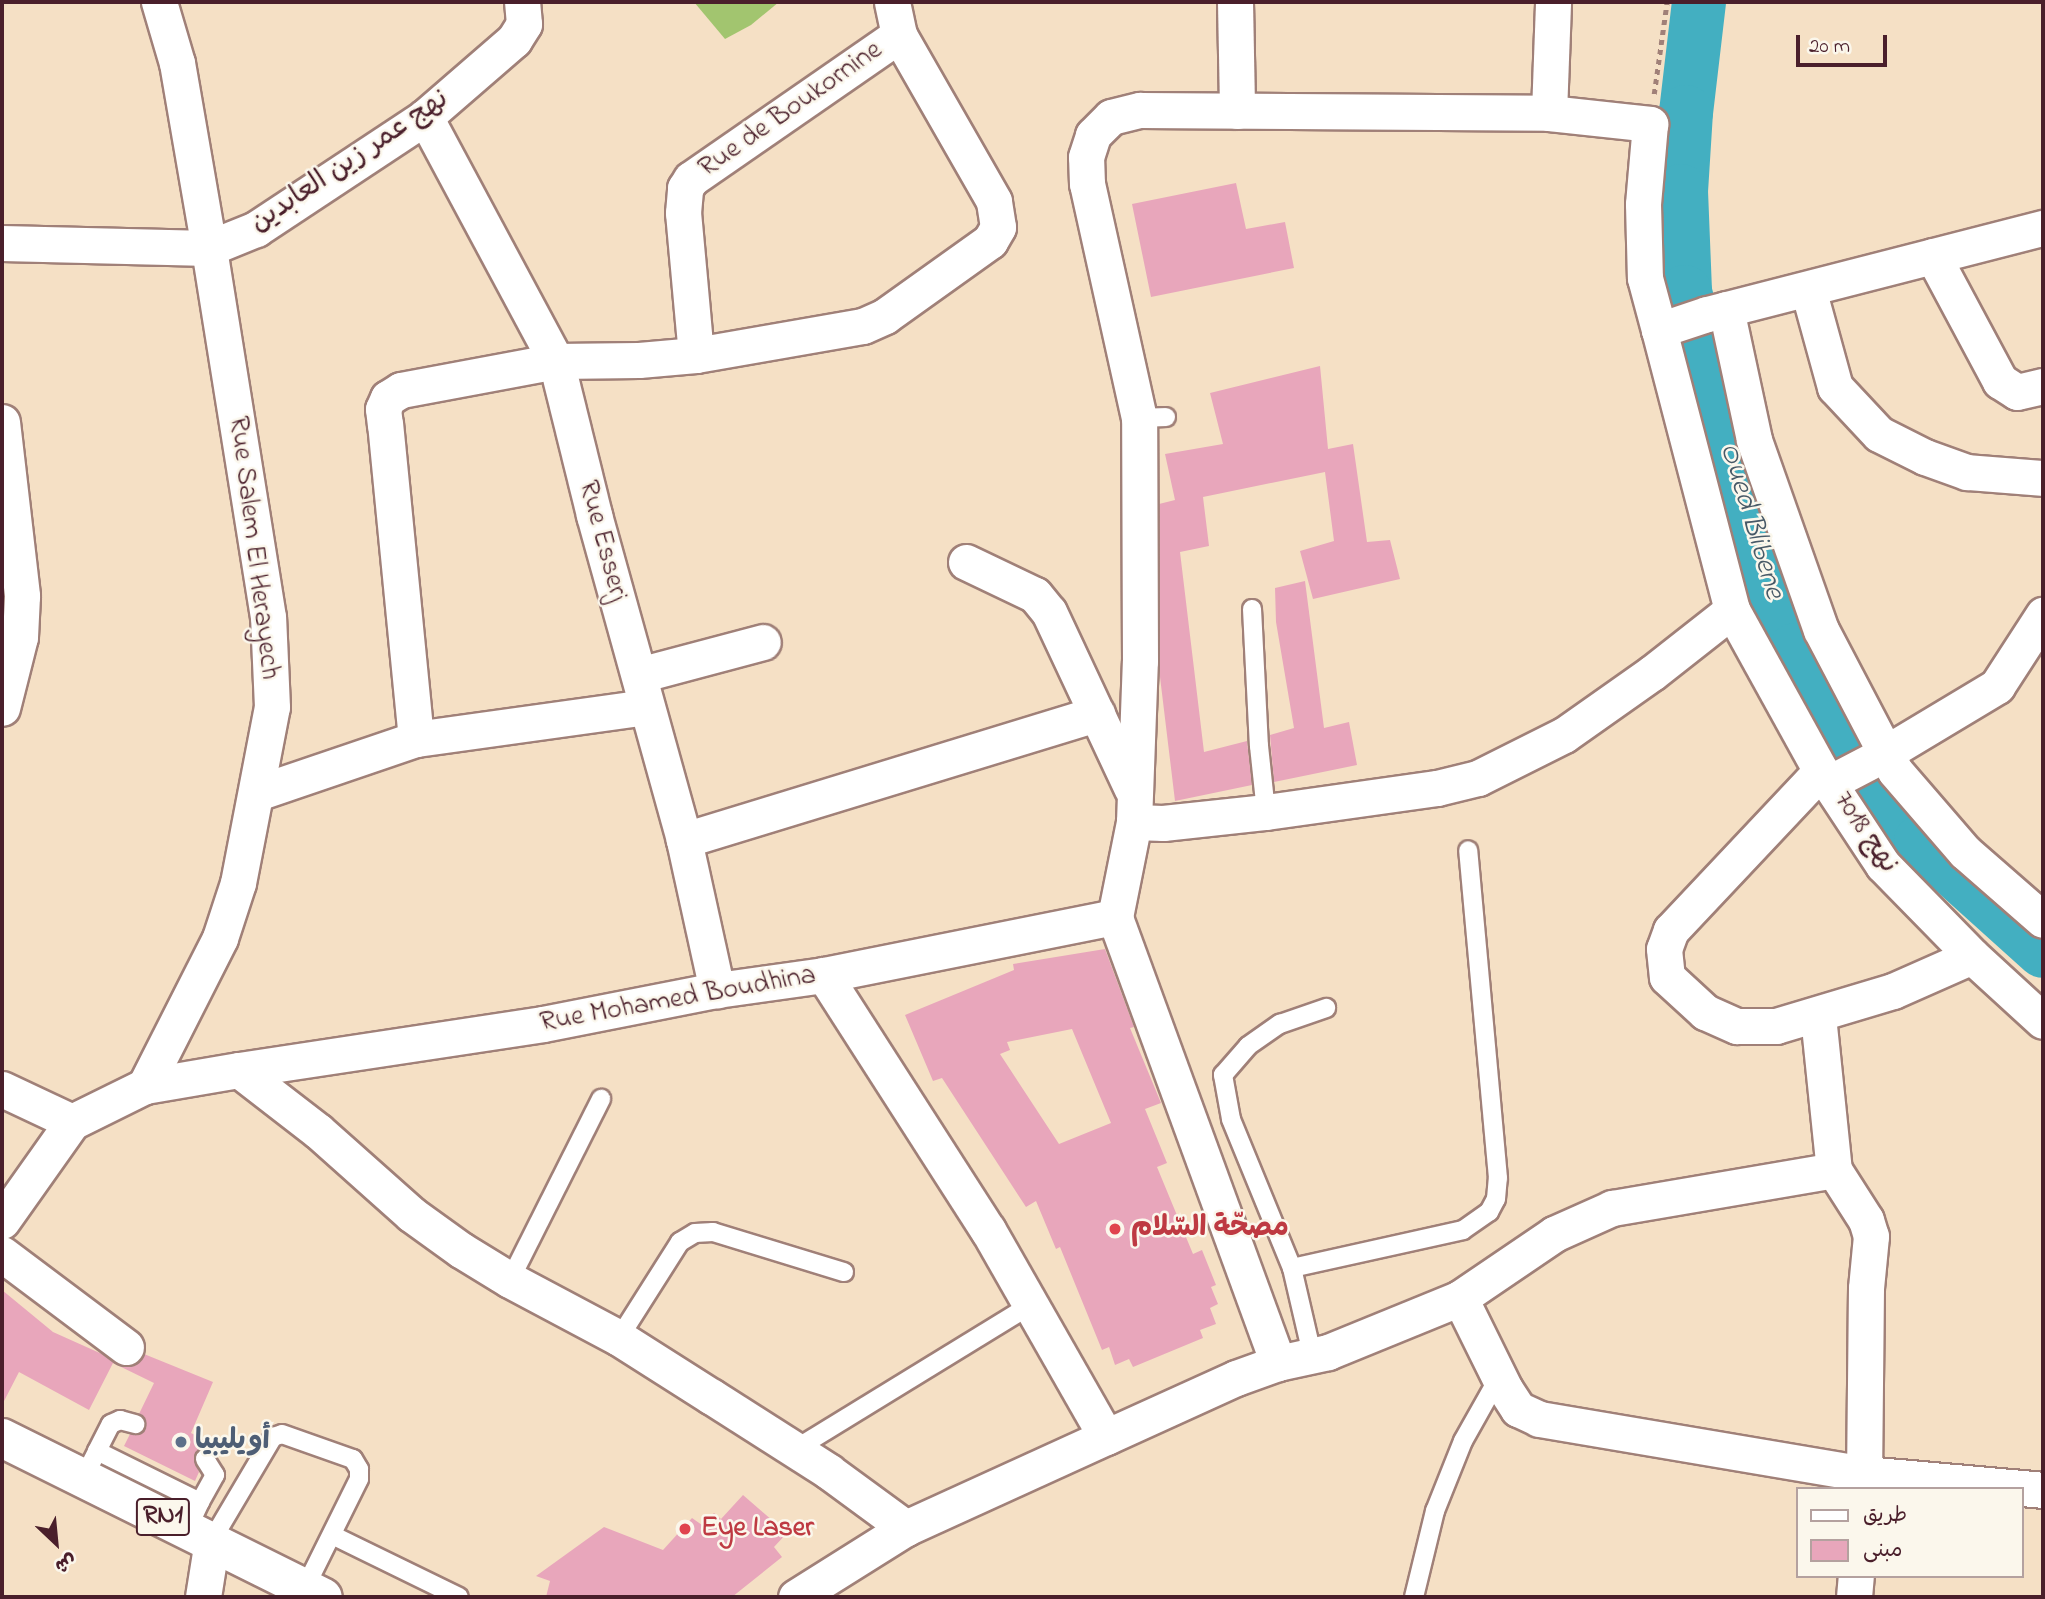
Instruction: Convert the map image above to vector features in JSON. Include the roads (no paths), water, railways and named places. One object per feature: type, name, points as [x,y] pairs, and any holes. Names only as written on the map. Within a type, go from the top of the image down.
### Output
[{"type":"main road","name":"RN1","points":[[2,1438],[90,1465],[200,1523],[314,1592]]},
{"type":"street","name":"Rue Salem El Herayech","points":[[145,1086],[220,938],[238,883],[272,707],[272,658],[209,248],[177,63],[159,2]]},
{"type":"street","name":"نهج عمر زين العابدين","points":[[2,243],[209,248],[256,229],[425,117],[514,40],[524,24],[522,2]]},
{"type":"street","points":[[1235,2],[1237,111]]},
{"type":"street","points":[[1278,1363],[1115,917],[1134,808],[1153,418],[1087,184],[1086,157],[1093,135],[1111,117],[1140,110],[1549,113],[1553,2]]},
{"type":"street","points":[[416,739],[383,409],[388,398],[401,390],[556,361],[639,360],[696,355],[863,326],[885,316],[990,241],[998,228],[994,201],[896,18]]},
{"type":"street","name":"Rue de Boukornine","points":[[696,355],[683,213],[685,188],[691,179],[896,18]]},
{"type":"street","name":"نهج 7018","points":[[1549,113],[1650,124],[1643,204],[1645,278],[1663,328],[1732,610],[1884,865],[1972,956],[2043,1021]]},
{"type":"street","name":"Rue Esserj","points":[[425,117],[556,361],[594,515],[684,840],[717,990]]},
{"type":"street","points":[[1663,328],[2043,228]]},
{"type":"street","points":[[1933,256],[2000,381],[2017,392],[2043,386]]},
{"type":"street","points":[[1808,289],[1835,387],[1879,433],[1925,457],[1967,472],[2043,478]]},
{"type":"street","points":[[1717,312],[1754,440],[1821,630],[1883,754],[1965,852],[2043,920]]},
{"type":"street","points":[[2,422],[22,596],[20,636],[5,685]]},
{"type":"street","points":[[966,562],[1035,595],[1049,612],[1097,714],[1134,808],[1163,823],[1266,812],[1437,788],[1478,778],[1564,735],[1652,673],[1732,610]]},
{"type":"street","points":[[1972,956],[1893,991],[1818,1016],[1776,1026],[1737,1026],[1705,1012],[1667,976],[1664,949],[1671,930],[1830,777],[1883,754],[1997,685],[2043,615]]},
{"type":"street","points":[[257,793],[416,739],[643,691],[763,642]]},
{"type":"street","points":[[684,840],[1097,714]]},
{"type":"street","name":"Rue Mohamed Boudhina","points":[[145,1086],[492,1033],[717,990],[824,975],[1115,917]]},
{"type":"street","points":[[824,975],[912,1108],[1031,1305],[1106,1437]]},
{"type":"street","points":[[1818,1016],[1834,1170],[1866,1220],[1871,1236],[1866,1288],[1865,1481]]},
{"type":"street","points":[[239,1070],[318,1131],[411,1214],[510,1280],[619,1338],[794,1450],[906,1528]]},
{"type":"street","points":[[2,1221],[72,1122],[145,1086]]},
{"type":"street","points":[[2,1090],[72,1122]]},
{"type":"street","points":[[805,1593],[906,1528],[1236,1378],[1278,1363],[1328,1352],[1460,1298],[1554,1234],[1612,1208],[1834,1170]]},
{"type":"street","points":[[2,1254],[126,1347]]},
{"type":"street","points":[[1460,1298],[1518,1409],[1539,1419],[1865,1481],[1984,1487]]},
{"type":"street","points":[[2024,1489],[2043,1490]]},
{"type":"street","points":[[200,1523],[203,1597]]},
{"type":"street","points":[[1854,1597],[1856,1578]]},
{"type":"lane","points":[[1252,609],[1259,746],[1266,812]]},
{"type":"lane","points":[[1293,1268],[1462,1230],[1489,1212],[1496,1199],[1498,1178],[1468,850]]},
{"type":"lane","points":[[1312,1354],[1293,1268],[1231,1119],[1223,1075],[1248,1046],[1280,1024],[1326,1008]]},
{"type":"lane","points":[[510,1280],[601,1099]]},
{"type":"lane","points":[[619,1338],[680,1241],[695,1233],[713,1232],[844,1272]]},
{"type":"lane","points":[[794,1450],[1031,1305]]},
{"type":"lane","points":[[1415,1597],[1435,1511],[1463,1441],[1499,1377]]},
{"type":"lane","points":[[90,1465],[111,1424],[120,1420],[135,1424]]},
{"type":"lane","points":[[200,1523],[273,1437],[282,1434],[353,1460],[359,1469],[359,1479],[332,1535],[314,1592]]},
{"type":"lane","points":[[200,1523],[215,1475],[205,1459]]},
{"type":"lane","points":[[332,1535],[458,1597]]},
{"type":"waterway","name":"Oued Blibene","points":[[1699,2],[1686,112],[1681,191],[1685,292],[1759,567],[1795,650],[1921,841],[2043,951]]},
{"type":"place","name":"مصحّة السّلام","points":[[1115,1229]]},
{"type":"place","name":"أويليبيا","points":[[181,1442]]},
{"type":"place","name":"Eye Laser","points":[[685,1529]]}]
